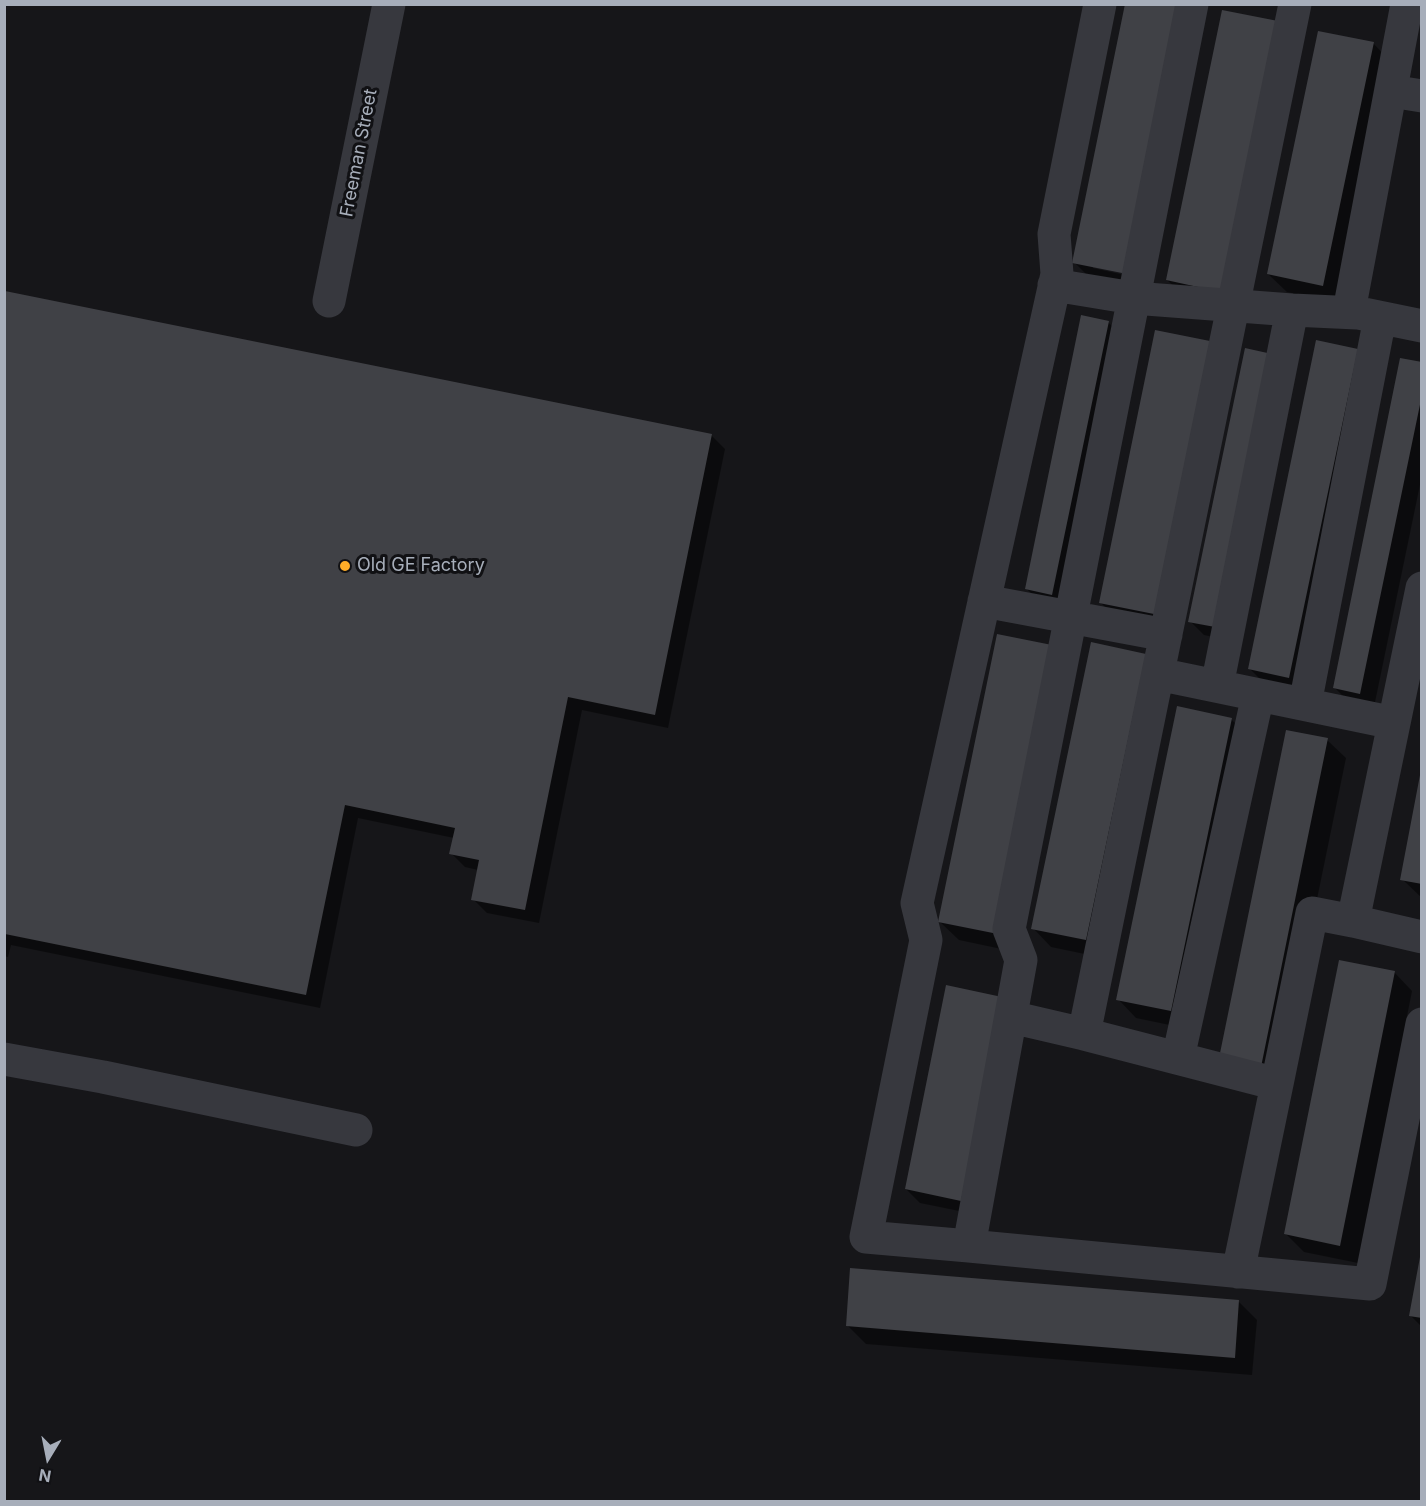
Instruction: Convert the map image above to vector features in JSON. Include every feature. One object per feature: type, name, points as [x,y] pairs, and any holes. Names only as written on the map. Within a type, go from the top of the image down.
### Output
[{"type":"street","name":"Freeman Street","points":[[329,301],[389,4]]},
{"type":"street","points":[[1100,4],[1054,234],[1057,274],[917,903],[926,940],[866,1237],[1370,1284],[1422,1024]]},
{"type":"street","points":[[969,1246],[1022,960],[1009,930],[1192,4]]},
{"type":"street","points":[[1084,1034],[1294,4]]},
{"type":"street","points":[[1407,4],[1406,94],[1349,311],[1422,326]]},
{"type":"street","points":[[1054,285],[1133,297],[1368,315]]},
{"type":"street","points":[[1217,686],[1292,310]]},
{"type":"street","points":[[1305,704],[1368,315]]},
{"type":"street","points":[[1353,921],[1422,588]]},
{"type":"street","points":[[984,600],[1166,635]]},
{"type":"street","points":[[1158,674],[1394,723]]},
{"type":"street","points":[[1178,1058],[1258,695]]},
{"type":"street","points":[[1238,1272],[1312,913],[1422,938]]},
{"type":"street","points":[[1011,1017],[1277,1084]]},
{"type":"street","points":[[4,1059],[103,1077],[356,1130]]},
{"type":"building","points":[[1125,4],[1181,4],[1127,274],[1072,263]]},
{"type":"building","points":[[1222,10],[1278,21],[1221,292],[1166,280]]},
{"type":"building","points":[[1318,31],[1374,42],[1323,286],[1267,274]]},
{"type":"building","name":"Old GE Factory","points":[[5,291],[712,434],[655,715],[568,697],[525,910],[471,900],[479,860],[449,854],[455,828],[345,805],[306,995],[5,934]]},
{"type":"building","points":[[1081,315],[1109,321],[1052,595],[1025,589]]},
{"type":"building","points":[[1155,330],[1210,341],[1154,614],[1099,603]]},
{"type":"building","points":[[1316,340],[1358,349],[1289,678],[1248,669]]},
{"type":"building","points":[[1245,348],[1272,354],[1215,627],[1188,622]]},
{"type":"building","points":[[1400,358],[1422,362],[1422,395],[1360,694],[1333,688]]},
{"type":"building","points":[[997,634],[1052,645],[993,933],[938,922]]},
{"type":"building","points":[[1091,642],[1146,654],[1086,940],[1031,929]]},
{"type":"building","points":[[1177,706],[1232,718],[1171,1011],[1116,1000]]},
{"type":"building","points":[[1286,730],[1328,738],[1261,1067],[1219,1058]]},
{"type":"building","points":[[1420,775],[1422,775],[1422,884],[1400,880]]},
{"type":"building","points":[[1339,960],[1395,971],[1340,1246],[1284,1234]]},
{"type":"building","points":[[946,985],[1002,997],[961,1201],[905,1189]]},
{"type":"building","points":[[1420,1257],[1422,1257],[1422,1318],[1409,1316]]},
{"type":"building","points":[[850,1268],[1239,1300],[1235,1358],[846,1326]]},
{"type":"place","name":"Old GE Factory","points":[[345,566]]}]
